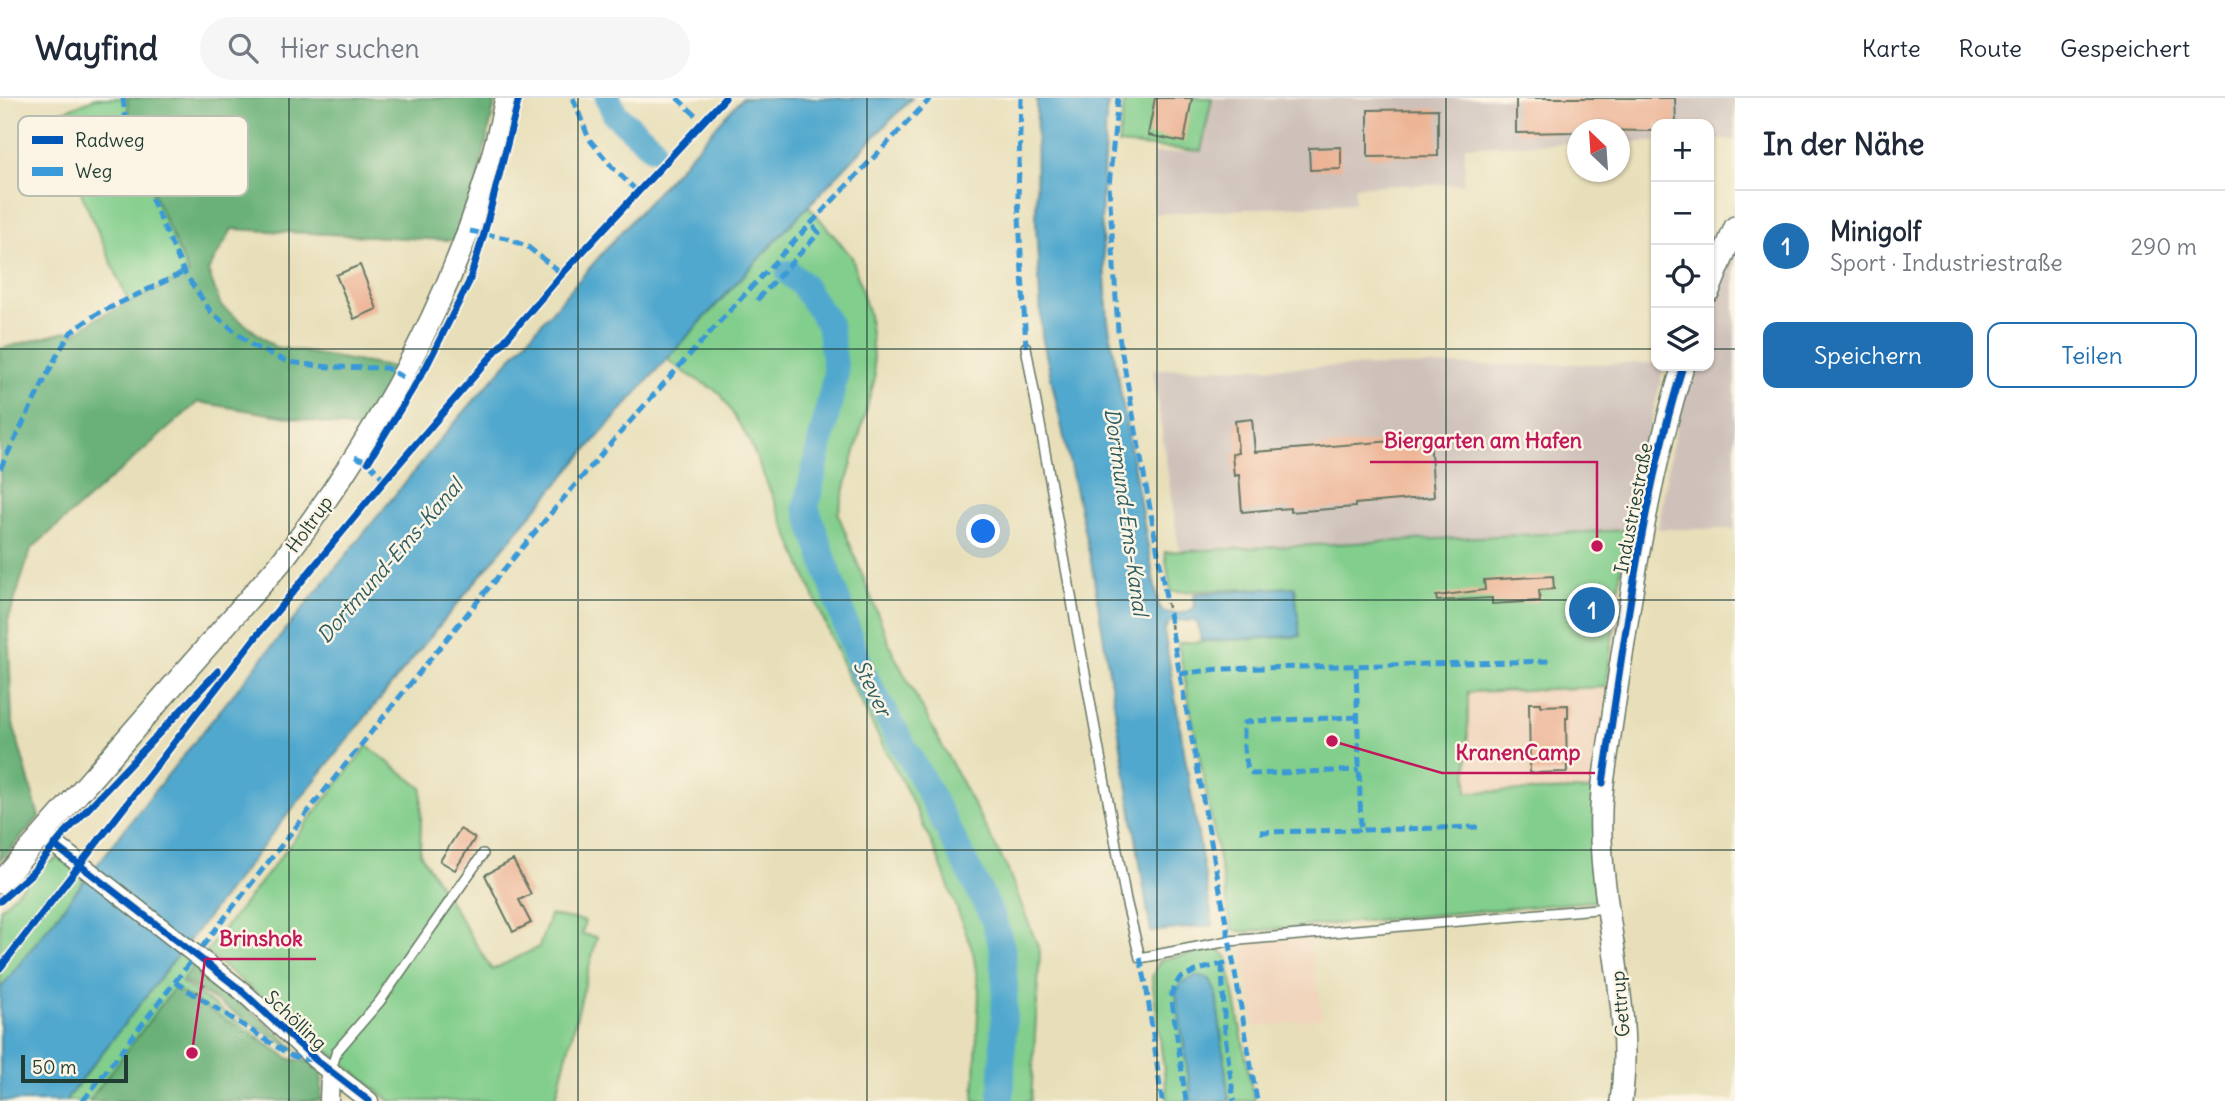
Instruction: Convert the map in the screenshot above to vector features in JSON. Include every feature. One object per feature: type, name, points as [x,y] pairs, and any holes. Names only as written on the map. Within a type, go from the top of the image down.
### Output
[{"type":"street","name":"Holtrup","points":[[0,883],[282,561],[320,511],[355,457],[408,367],[453,275],[484,186],[506,98]]},
{"type":"street","points":[[1714,279],[1735,227]]},
{"type":"street","name":"Industriestraße","points":[[1609,908],[1600,832],[1603,783],[1641,539],[1658,456],[1682,371]]},
{"type":"street","name":"Schölling","points":[[43,835],[242,991],[330,1072],[369,1101]]},
{"type":"street","name":"Gettrup","points":[[1609,908],[1624,1046],[1620,1101]]},
{"type":"street","name":"Schölling","points":[[329,1101],[330,1072]]},
{"type":"lane","points":[[1026,347],[1126,900],[1140,958],[1229,942],[1609,908]]},
{"type":"lane","points":[[330,1072],[337,1051],[380,1001],[483,854]]},
{"type":"path","points":[[1167,603],[1169,613]]},
{"type":"path","points":[[1171,624],[1172,632]]},
{"type":"path","points":[[195,995],[210,978]]},
{"type":"shaded area","points":[[1212,98],[1735,98],[1735,140],[1714,140],[1714,119],[1651,119],[1651,142],[1630,142],[1630,119],[1567,119],[1567,143],[1465,146],[1464,184],[1355,186],[1354,203],[1154,214],[1153,154],[1201,151]]},
{"type":"shaded area","points":[[1735,245],[1735,529],[1658,529],[1671,452],[1689,373],[1714,371],[1714,304]]},
{"type":"shaded area","points":[[1651,363],[1651,371],[1663,371],[1626,530],[1179,551],[1153,369]]},
{"type":"shaded area","points":[[1606,687],[1594,790],[1467,792],[1468,692]]},
{"type":"shaded area","points":[[1308,935],[1323,1017],[1256,1028],[1242,947]]},
{"type":"green space","points":[[96,98],[127,98],[129,116],[51,116]]},
{"type":"green space","points":[[127,98],[496,98],[464,241],[232,229],[208,271],[221,306],[275,347],[402,369],[359,429],[198,402],[31,549],[8,621],[12,720],[39,817],[0,861],[0,349],[68,331],[74,334],[97,318],[189,274],[154,196],[248,196],[248,116],[129,116]]},
{"type":"green space","points":[[1125,98],[1212,98],[1201,151],[1118,144]]},
{"type":"green space","points":[[82,196],[154,196],[189,274],[129,303]]},
{"type":"green space","points":[[808,205],[852,257],[869,315],[875,378],[838,514],[894,655],[1007,868],[1040,952],[1031,1101],[974,1101],[979,991],[973,952],[937,855],[848,678],[749,440],[720,393],[667,359]]},
{"type":"green space","points":[[1626,530],[1606,687],[1468,692],[1467,792],[1594,790],[1602,896],[1595,901],[1241,932],[1232,929],[1178,643],[1299,636],[1295,587],[1171,592],[1165,552]]},
{"type":"green space","points":[[367,746],[422,788],[420,853],[492,970],[539,947],[550,915],[585,921],[582,934],[597,937],[555,1101],[390,1101],[206,952]]},
{"type":"green space","points":[[59,858],[86,878],[0,989],[0,909],[46,863]]},
{"type":"green space","points":[[1217,949],[1227,956],[1254,1101],[1229,1101],[1216,993],[1176,993],[1192,1101],[1168,1101],[1152,977],[1160,960]]},
{"type":"green space","points":[[180,951],[196,963],[181,982],[307,1071],[308,1101],[65,1101]]},
{"type":"green space","points":[[196,963],[296,1049],[182,980]]},
{"type":"green space","points":[[174,988],[290,1059],[318,1063],[322,1079],[321,1101],[89,1101]]},
{"type":"water","name":"Dortmund-Ems-Kanal","points":[[742,98],[912,98],[714,307],[525,522],[292,809],[65,1101],[0,1101],[0,989],[153,793],[438,442]]},
{"type":"water","name":"Dortmund-Ems-Kanal","points":[[1037,98],[1109,98],[1101,220],[1108,321],[1158,604],[1162,611],[1179,613],[1195,607],[1194,594],[1295,587],[1300,636],[1201,641],[1198,624],[1194,621],[1177,620],[1169,622],[1164,631],[1213,925],[1151,932],[1092,566],[1042,336],[1036,224]]},
{"type":"water","points":[[1198,975],[1210,979],[1216,993],[1229,1101],[1192,1101],[1176,993],[1182,982]]},
{"type":"building","points":[[1155,98],[1192,98],[1184,142],[1148,135]]},
{"type":"building","points":[[1516,98],[1675,98],[1676,119],[1651,119],[1651,131],[1630,131],[1630,119],[1567,119],[1567,132],[1516,133]]},
{"type":"building","points":[[1438,109],[1438,156],[1368,157],[1368,110]]},
{"type":"building","points":[[1341,147],[1341,169],[1310,170],[1309,148]]},
{"type":"building","points":[[360,265],[377,309],[354,319],[336,275]]},
{"type":"building","points":[[1252,419],[1255,452],[1430,438],[1434,497],[1355,504],[1355,507],[1290,512],[1290,508],[1242,512],[1239,475],[1234,476],[1232,454],[1238,453],[1235,421]]},
{"type":"building","points":[[1553,576],[1554,589],[1539,590],[1540,601],[1492,604],[1492,598],[1437,601],[1436,596],[1485,590],[1484,580]]},
{"type":"building","points":[[1529,703],[1541,703],[1541,706],[1568,705],[1567,772],[1530,773]]},
{"type":"building","points":[[460,829],[475,838],[455,870],[440,861]]},
{"type":"building","points":[[513,860],[531,894],[519,900],[531,923],[513,932],[485,875]]},
{"type":"waterway","name":"Stever","points":[[608,98],[615,114],[652,147]]},
{"type":"waterway","name":"Stever","points":[[789,273],[802,284],[829,324],[836,373],[806,507],[861,670],[927,788],[992,916],[1002,947],[1005,987],[1001,1101]]},
{"type":"marked path","points":[[123,98],[125,116]]},
{"type":"marked path","points":[[573,98],[589,139],[637,191]]},
{"type":"marked path","points":[[677,98],[702,121]]},
{"type":"marked path","points":[[83,1101],[314,804],[552,512],[738,302],[931,98]]},
{"type":"marked path","points":[[1021,98],[1018,198],[1026,347]]},
{"type":"marked path","points":[[1118,98],[1109,185],[1118,331],[1167,603]]},
{"type":"marked path","points":[[150,196],[184,272],[211,312],[253,346],[288,362],[329,367],[386,368],[403,377]]},
{"type":"marked path","points":[[757,300],[819,233],[810,223]]},
{"type":"marked path","points":[[470,231],[506,238],[528,247],[562,274]]},
{"type":"marked path","points":[[0,469],[71,332],[95,315],[184,272]]},
{"type":"marked path","points":[[355,457],[368,462],[385,480]]},
{"type":"marked path","points":[[1169,613],[1171,624]]},
{"type":"marked path","points":[[1172,632],[1257,1101]]},
{"type":"marked path","points":[[1179,674],[1219,669],[1551,661]]},
{"type":"marked path","points":[[1356,667],[1361,830],[1478,827]]},
{"type":"marked path","points":[[1358,717],[1244,723],[1244,749],[1248,770],[1253,774],[1359,770]]},
{"type":"marked path","points":[[1260,832],[1361,830]]},
{"type":"marked path","points":[[1140,958],[1162,1101]]},
{"type":"marked path","points":[[1186,1101],[1171,994],[1179,979],[1198,970],[1234,961]]},
{"type":"marked path","points":[[1222,964],[1225,1035],[1234,1101]]},
{"type":"marked path","points":[[175,982],[290,1055],[316,1060]]},
{"type":"cycle path","points":[[368,462],[426,367],[469,282],[519,98]]},
{"type":"cycle path","points":[[0,968],[259,633],[385,480],[562,274],[725,98]]},
{"type":"cycle path","points":[[1603,783],[1626,625],[1645,520],[1668,417],[1682,371]]},
{"type":"cycle path","points":[[0,901],[32,873],[65,833],[218,671]]},
{"type":"cycle path","points":[[54,845],[242,991],[316,1060],[369,1101]]},
{"type":"place","name":"Biergarten am Hafen","points":[[1597,546]]},
{"type":"place","name":"Minigolf","points":[[1592,610]]},
{"type":"place","name":"KranenCamp","points":[[1332,741]]},
{"type":"place","name":"Brinshok","points":[[192,1053]]}]
